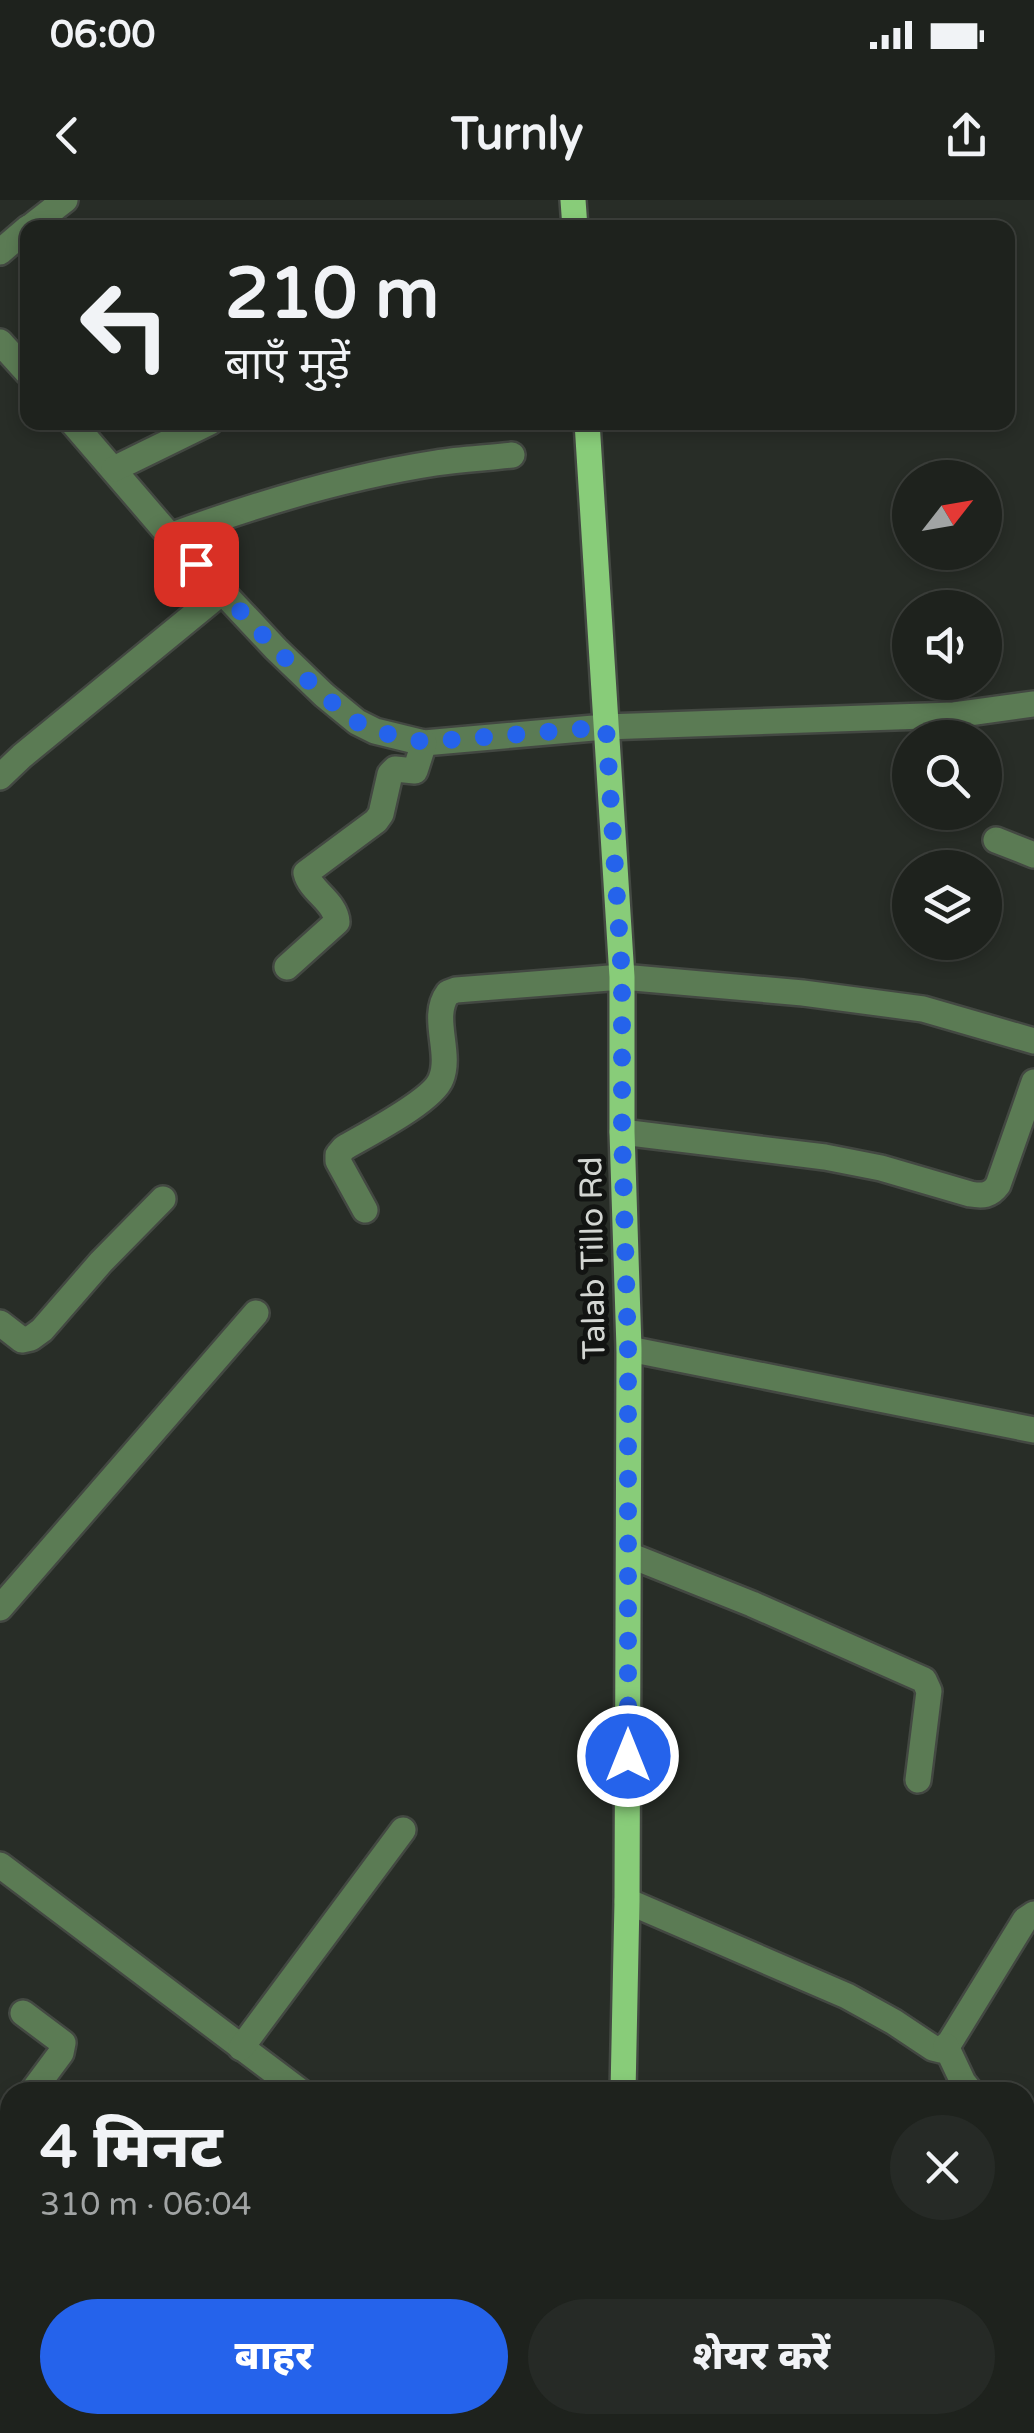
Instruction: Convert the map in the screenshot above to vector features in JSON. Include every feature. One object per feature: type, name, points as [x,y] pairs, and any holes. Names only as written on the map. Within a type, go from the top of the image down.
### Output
[{"type":"main road","name":"Talab Tillo Rd","points":[[587,430],[622,977],[629,1555],[623,2082]]},
{"type":"street","points":[[39,220],[65,200]]},
{"type":"street","points":[[0,252],[20,235]]},
{"type":"street","points":[[0,342],[20,364]]},
{"type":"street","points":[[79,430],[170,536],[207,604],[276,649],[357,722],[422,751],[606,727],[954,715],[1034,704]]},
{"type":"street","points":[[114,469],[194,430]]},
{"type":"street","points":[[170,536],[246,508],[357,478],[436,463],[512,455]]},
{"type":"street","points":[[0,777],[207,604]]},
{"type":"street","points":[[286,967],[337,922],[338,916],[307,880],[306,873],[376,821],[390,774],[399,769],[415,771],[422,751]]},
{"type":"street","points":[[996,840],[1034,855]]},
{"type":"street","points":[[366,1210],[338,1161],[338,1154],[415,1105],[436,1087],[443,1072],[442,1006],[448,992],[622,977],[803,992],[923,1009],[1034,1041]]},
{"type":"street","points":[[622,1132],[843,1161],[984,1196],[998,1185],[1034,1082]]},
{"type":"street","points":[[0,1323],[22,1340],[42,1330],[163,1199]]},
{"type":"street","points":[[0,1608],[256,1312]]},
{"type":"street","points":[[628,1349],[1034,1430]]},
{"type":"street","points":[[629,1555],[924,1680],[929,1691],[918,1780]]},
{"type":"street","points":[[240,2048],[403,1830]]},
{"type":"street","points":[[0,1865],[287,2082]]},
{"type":"street","points":[[627,1901],[847,1996],[941,2050],[1025,1920],[1034,1914]]},
{"type":"street","points":[[24,2013],[63,2043],[39,2082]]},
{"type":"street","points":[[946,2046],[965,2082]]},
{"type":"route","points":[[196,564],[324,696],[375,731],[424,742],[606,727],[622,977],[628,1349],[628,1756]]}]
